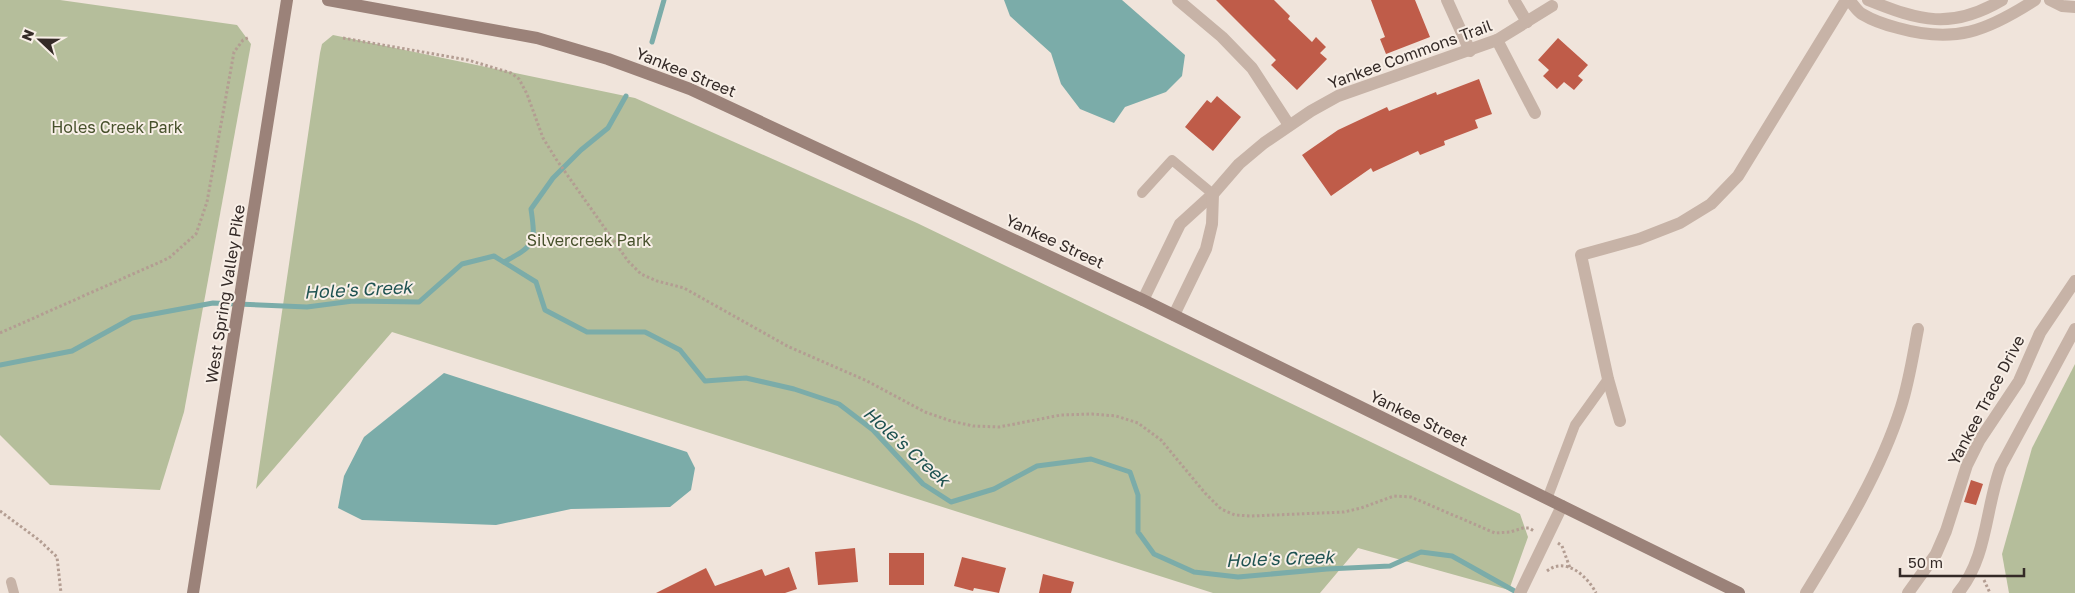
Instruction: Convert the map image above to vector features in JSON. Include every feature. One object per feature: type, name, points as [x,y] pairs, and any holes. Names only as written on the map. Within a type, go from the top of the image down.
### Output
[{"type":"street","name":"West Spring Valley Pike","points":[[193,593],[288,0]]},
{"type":"street","name":"Yankee Street","points":[[328,0],[537,38],[648,72],[722,103],[1143,300],[1738,593]]},
{"type":"street","points":[[1178,0],[1222,37],[1246,62],[1289,125]]},
{"type":"street","points":[[1447,0],[1470,51]]},
{"type":"street","points":[[1514,0],[1527,22]]},
{"type":"street","points":[[1620,421],[1608,379],[1581,254],[1639,239],[1680,223],[1711,204],[1738,176],[1847,0],[1861,14],[1892,26],[1931,36],[1959,34],[1984,28],[2002,20],[2035,0]]},
{"type":"street","points":[[1868,0],[1906,15],[1934,20],[1970,15],[2002,0]]},
{"type":"street","points":[[2050,0],[2062,6],[2075,7]]},
{"type":"street","name":"Yankee Commons Trail","points":[[1143,300],[1180,224],[1213,194],[1239,164],[1264,142],[1338,96],[1497,40],[1552,6]]},
{"type":"street","points":[[1497,40],[1534,113]]},
{"type":"street","points":[[1174,315],[1206,249],[1212,224],[1213,194]]},
{"type":"street","name":"Yankee Trace Drive","points":[[1908,593],[1936,554],[1946,531],[1967,465],[1979,441],[2019,381],[2040,333],[2075,281]]},
{"type":"street","points":[[1806,593],[1852,515],[1885,450],[1906,391],[1918,329]]},
{"type":"street","points":[[1958,593],[1974,568],[1982,547],[1994,486],[2001,466],[2075,329]]},
{"type":"street","points":[[1520,593],[1537,574],[1547,538],[1562,506]]},
{"type":"lane","points":[[1142,193],[1172,160],[1213,194]]},
{"type":"lane","points":[[1548,499],[1575,425],[1608,379]]},
{"type":"lane","points":[[11,582],[14,593]]},
{"type":"path","points":[[0,333],[169,258],[196,234],[207,202],[234,52],[243,40],[250,37]]},
{"type":"path","points":[[343,38],[468,60],[511,73],[519,79],[527,94],[543,138],[556,159],[628,261],[641,274],[656,281],[684,288],[789,347],[867,380],[925,412],[973,426],[998,427],[1061,415],[1092,414],[1116,416],[1138,423],[1161,440],[1205,493],[1221,509],[1235,515],[1344,512],[1394,496],[1411,497],[1495,533],[1529,528],[1562,546],[1570,568]]},
{"type":"path","points":[[0,511],[39,540],[57,558],[62,593]]},
{"type":"path","points":[[1537,574],[1551,568],[1570,568],[1586,577],[1596,593]]},
{"type":"path","points":[[1984,574],[1984,583],[1990,593]]},
{"type":"green space","name":"Holes Creek Park","points":[[0,0],[60,0],[237,25],[251,44],[184,412],[160,490],[50,485],[0,435]]},
{"type":"green space","name":"Silvercreek Park","points":[[333,35],[635,98],[917,223],[1520,514],[1528,537],[1509,590],[1358,548],[1320,593],[1213,593],[392,332],[256,489],[320,53],[322,44]]},
{"type":"green space","points":[[2075,364],[2075,593],[2009,593],[2002,554],[2032,448]]},
{"type":"water","points":[[1004,0],[1122,0],[1185,55],[1182,76],[1166,92],[1125,107],[1114,123],[1080,109],[1061,84],[1051,53],[1010,16]]},
{"type":"water","points":[[444,373],[687,452],[695,468],[691,490],[670,507],[571,509],[496,525],[362,520],[338,508],[344,476],[364,437]]},
{"type":"building","points":[[1216,0],[1274,0],[1290,16],[1288,19],[1312,42],[1316,37],[1326,47],[1320,53],[1327,59],[1297,90],[1271,65],[1276,60]]},
{"type":"building","points":[[1371,0],[1415,0],[1430,37],[1386,54],[1380,39],[1385,37]]},
{"type":"building","points":[[1558,38],[1588,65],[1578,76],[1583,80],[1574,90],[1564,82],[1557,89],[1543,76],[1549,70],[1538,60]]},
{"type":"building","points":[[1479,79],[1492,114],[1475,120],[1478,128],[1444,141],[1445,145],[1420,155],[1418,151],[1373,172],[1371,168],[1331,196],[1302,155],[1338,130],[1387,107],[1389,111],[1436,92],[1437,95]]},
{"type":"building","points":[[1217,96],[1241,117],[1213,151],[1185,127],[1207,100],[1211,103]]},
{"type":"building","points":[[1971,480],[1983,484],[1976,505],[1964,502]]},
{"type":"building","points":[[855,548],[858,582],[818,585],[815,552]]},
{"type":"building","points":[[889,553],[924,553],[924,585],[889,585]]},
{"type":"building","points":[[962,557],[1006,568],[999,593],[974,588],[973,591],[954,586]]},
{"type":"building","points":[[789,567],[797,589],[785,593],[656,593],[706,568],[715,586],[762,569],[765,576]]},
{"type":"building","points":[[1043,574],[1074,582],[1071,593],[1039,593]]},
{"type":"waterway","points":[[652,42],[664,0]]},
{"type":"waterway","points":[[504,262],[522,251],[531,242],[533,237],[531,209],[553,178],[581,150],[608,128],[626,96]]},
{"type":"waterway","name":"Hole's Creek","points":[[0,365],[72,351],[132,318],[213,303],[307,307],[353,301],[419,302],[462,264],[494,256],[536,282],[545,310],[587,332],[645,332],[680,350],[705,381],[746,378],[794,389],[839,404],[873,430],[923,484],[951,502],[994,489],[1037,466],[1091,459],[1130,472],[1138,495],[1138,532],[1154,554],[1194,572],[1238,577],[1327,569],[1390,566],[1421,552],[1452,556],[1518,593]]}]
